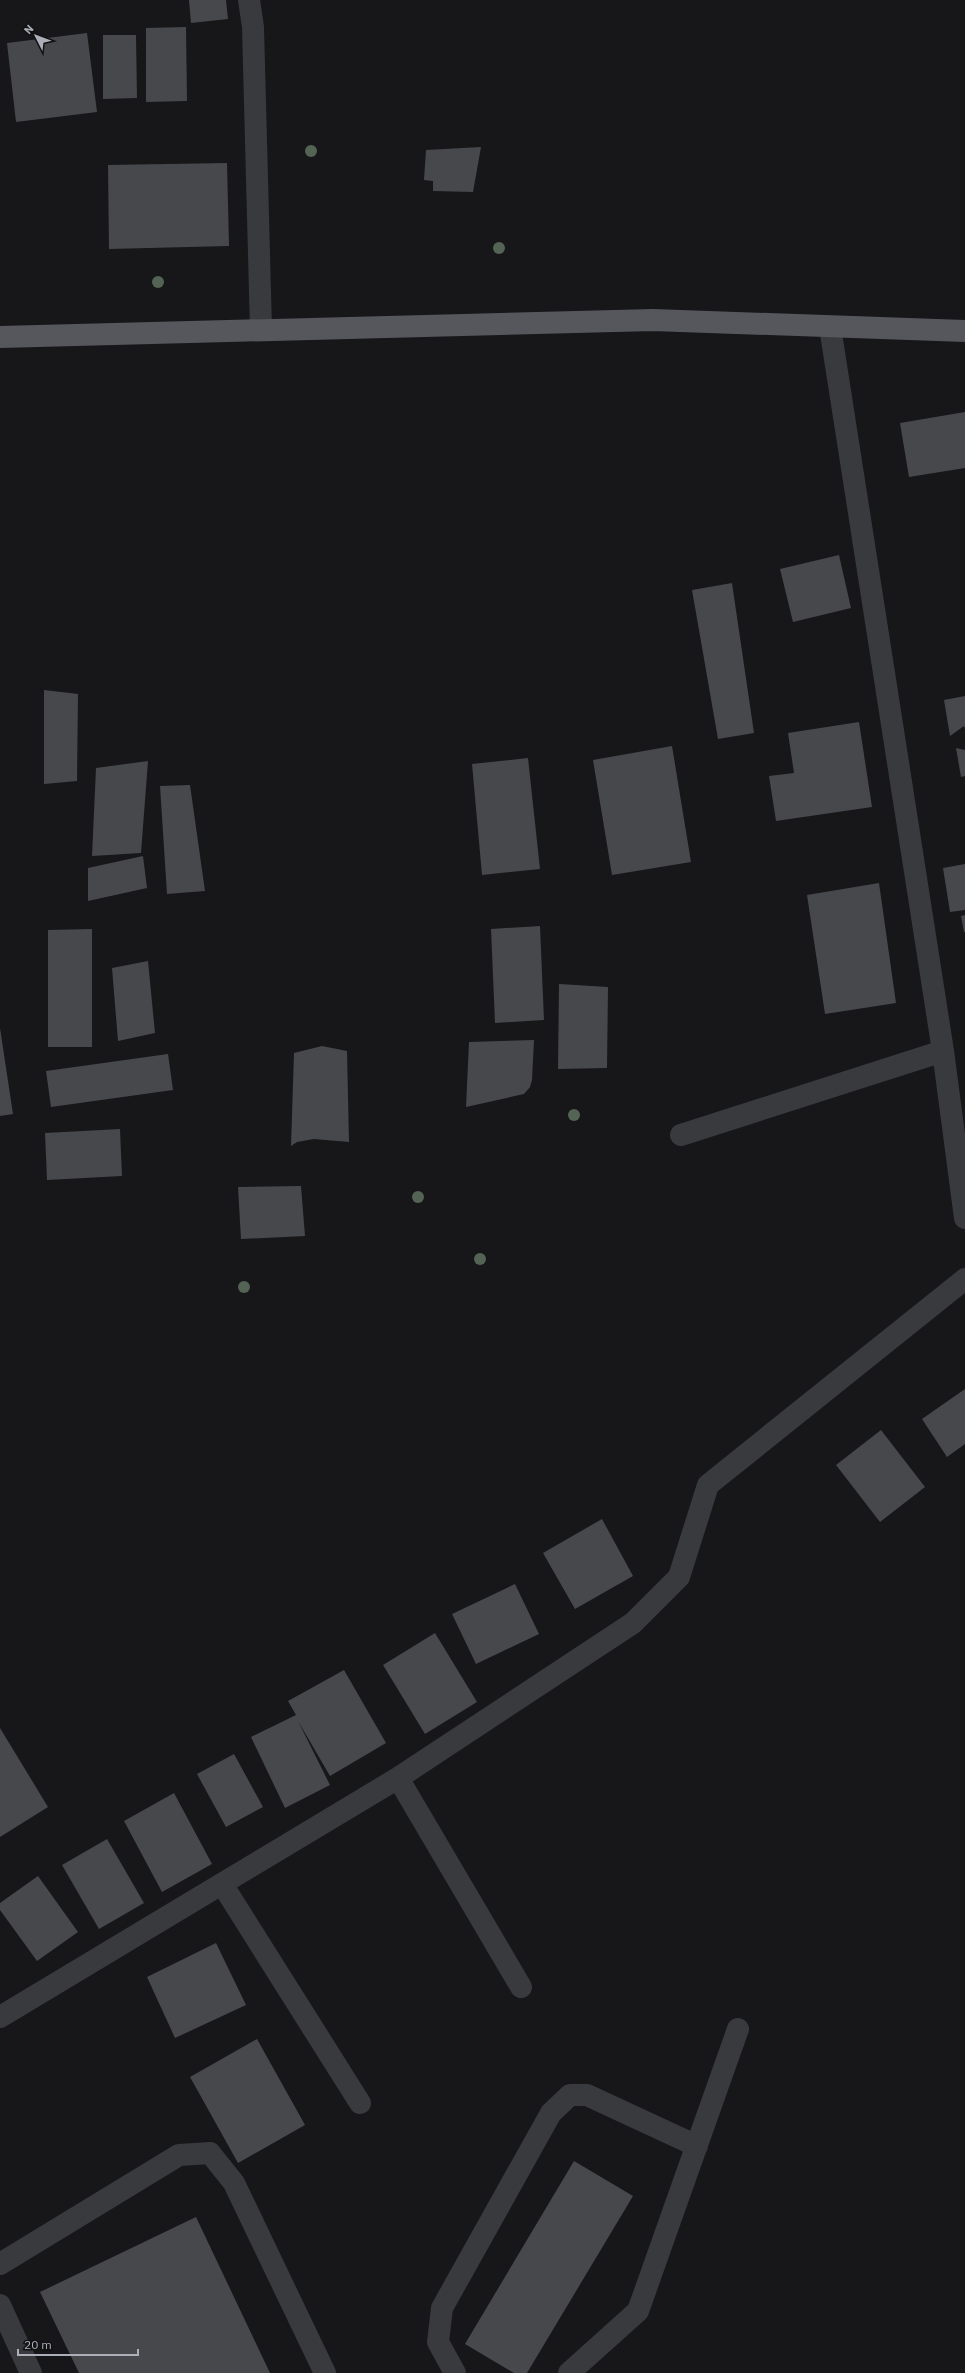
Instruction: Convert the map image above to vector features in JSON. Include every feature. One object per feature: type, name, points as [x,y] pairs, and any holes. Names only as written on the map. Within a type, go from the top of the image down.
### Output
[{"type":"main road","points":[[0,337],[653,320],[965,331]]},
{"type":"street","points":[[249,0],[253,27],[261,330]]},
{"type":"street","points":[[830,327],[943,1051],[965,1218]]},
{"type":"street","points":[[681,1135],[943,1051]]},
{"type":"street","points":[[0,2016],[398,1778],[633,1623],[679,1577],[708,1485],[965,1280]]},
{"type":"street","points":[[398,1778],[521,1987]]},
{"type":"street","points":[[222,1884],[360,2103]]},
{"type":"street","points":[[569,2373],[638,2311],[738,2029]]},
{"type":"street","points":[[455,2373],[438,2342],[442,2308],[551,2113],[570,2095],[587,2095],[697,2146]]},
{"type":"street","points":[[0,2264],[179,2155],[210,2153],[234,2183],[326,2373]]},
{"type":"street","points":[[0,2305],[31,2373]]},
{"type":"building","points":[[189,0],[226,0],[228,19],[191,23]]},
{"type":"building","points":[[186,27],[187,101],[146,102],[146,28]]},
{"type":"building","points":[[87,33],[97,112],[16,122],[7,43]]},
{"type":"building","points":[[103,35],[136,35],[137,98],[103,99]]},
{"type":"building","points":[[481,147],[473,192],[433,191],[433,181],[424,180],[426,150]]},
{"type":"building","points":[[227,163],[229,246],[109,249],[108,165]]},
{"type":"building","points":[[965,412],[965,468],[909,477],[900,423]]},
{"type":"building","points":[[839,555],[851,608],[793,622],[780,569]]},
{"type":"building","points":[[732,583],[754,733],[718,739],[692,590]]},
{"type":"building","points":[[44,690],[78,694],[77,781],[44,784]]},
{"type":"building","points":[[965,696],[965,729],[964,726],[950,736],[944,700]]},
{"type":"building","points":[[859,722],[872,807],[776,821],[769,776],[794,773],[788,733]]},
{"type":"building","points":[[672,746],[691,862],[612,875],[593,760]]},
{"type":"building","points":[[956,748],[965,750],[965,776],[961,777]]},
{"type":"building","points":[[528,758],[540,869],[482,875],[472,764]]},
{"type":"building","points":[[148,761],[141,853],[92,856],[96,768]]},
{"type":"building","points":[[190,785],[205,891],[167,894],[160,786]]},
{"type":"building","points":[[143,856],[147,888],[88,901],[88,868]]},
{"type":"building","points":[[965,864],[965,910],[950,912],[943,868]]},
{"type":"building","points":[[879,883],[896,1003],[825,1014],[807,895]]},
{"type":"building","points":[[965,915],[965,932],[964,932],[961,916]]},
{"type":"building","points":[[540,926],[544,1020],[495,1023],[491,929]]},
{"type":"building","points":[[92,929],[92,1047],[48,1047],[48,930]]},
{"type":"building","points":[[148,961],[155,1033],[118,1041],[112,968]]},
{"type":"building","points":[[559,984],[608,987],[607,1068],[558,1069]]},
{"type":"building","points":[[0,1028],[13,1114],[0,1116]]},
{"type":"building","points":[[534,1040],[532,1080],[530,1087],[524,1094],[466,1107],[469,1042]]},
{"type":"building","points":[[322,1046],[347,1051],[349,1142],[314,1139],[297,1142],[291,1146],[294,1053]]},
{"type":"building","points":[[168,1054],[173,1090],[51,1107],[46,1071]]},
{"type":"building","points":[[120,1129],[122,1176],[47,1180],[45,1133]]},
{"type":"building","points":[[301,1186],[305,1236],[241,1239],[238,1187]]},
{"type":"building","points":[[965,1389],[965,1444],[947,1457],[922,1419]]},
{"type":"building","points":[[881,1430],[925,1487],[880,1522],[836,1465]]},
{"type":"building","points":[[602,1519],[633,1576],[575,1609],[543,1553]]},
{"type":"building","points":[[515,1584],[539,1634],[476,1664],[452,1614]]},
{"type":"building","points":[[435,1633],[477,1702],[425,1734],[383,1665]]},
{"type":"building","points":[[344,1670],[386,1743],[330,1776],[298,1721],[330,1785],[285,1808],[251,1737],[296,1715],[288,1701]]},
{"type":"building","points":[[0,1728],[48,1807],[0,1837]]},
{"type":"building","points":[[234,1754],[263,1807],[226,1827],[197,1774]]},
{"type":"building","points":[[174,1793],[212,1864],[162,1892],[124,1821]]},
{"type":"building","points":[[107,1839],[144,1903],[99,1929],[62,1865]]},
{"type":"building","points":[[38,1876],[78,1932],[37,1961],[0,1910],[0,1903]]},
{"type":"building","points":[[216,1943],[246,2005],[175,2038],[147,1977]]},
{"type":"building","points":[[257,2039],[305,2125],[238,2163],[190,2077]]},
{"type":"building","points":[[574,2161],[633,2196],[527,2373],[514,2373],[465,2344]]},
{"type":"building","points":[[196,2217],[270,2373],[79,2373],[40,2292]]}]
